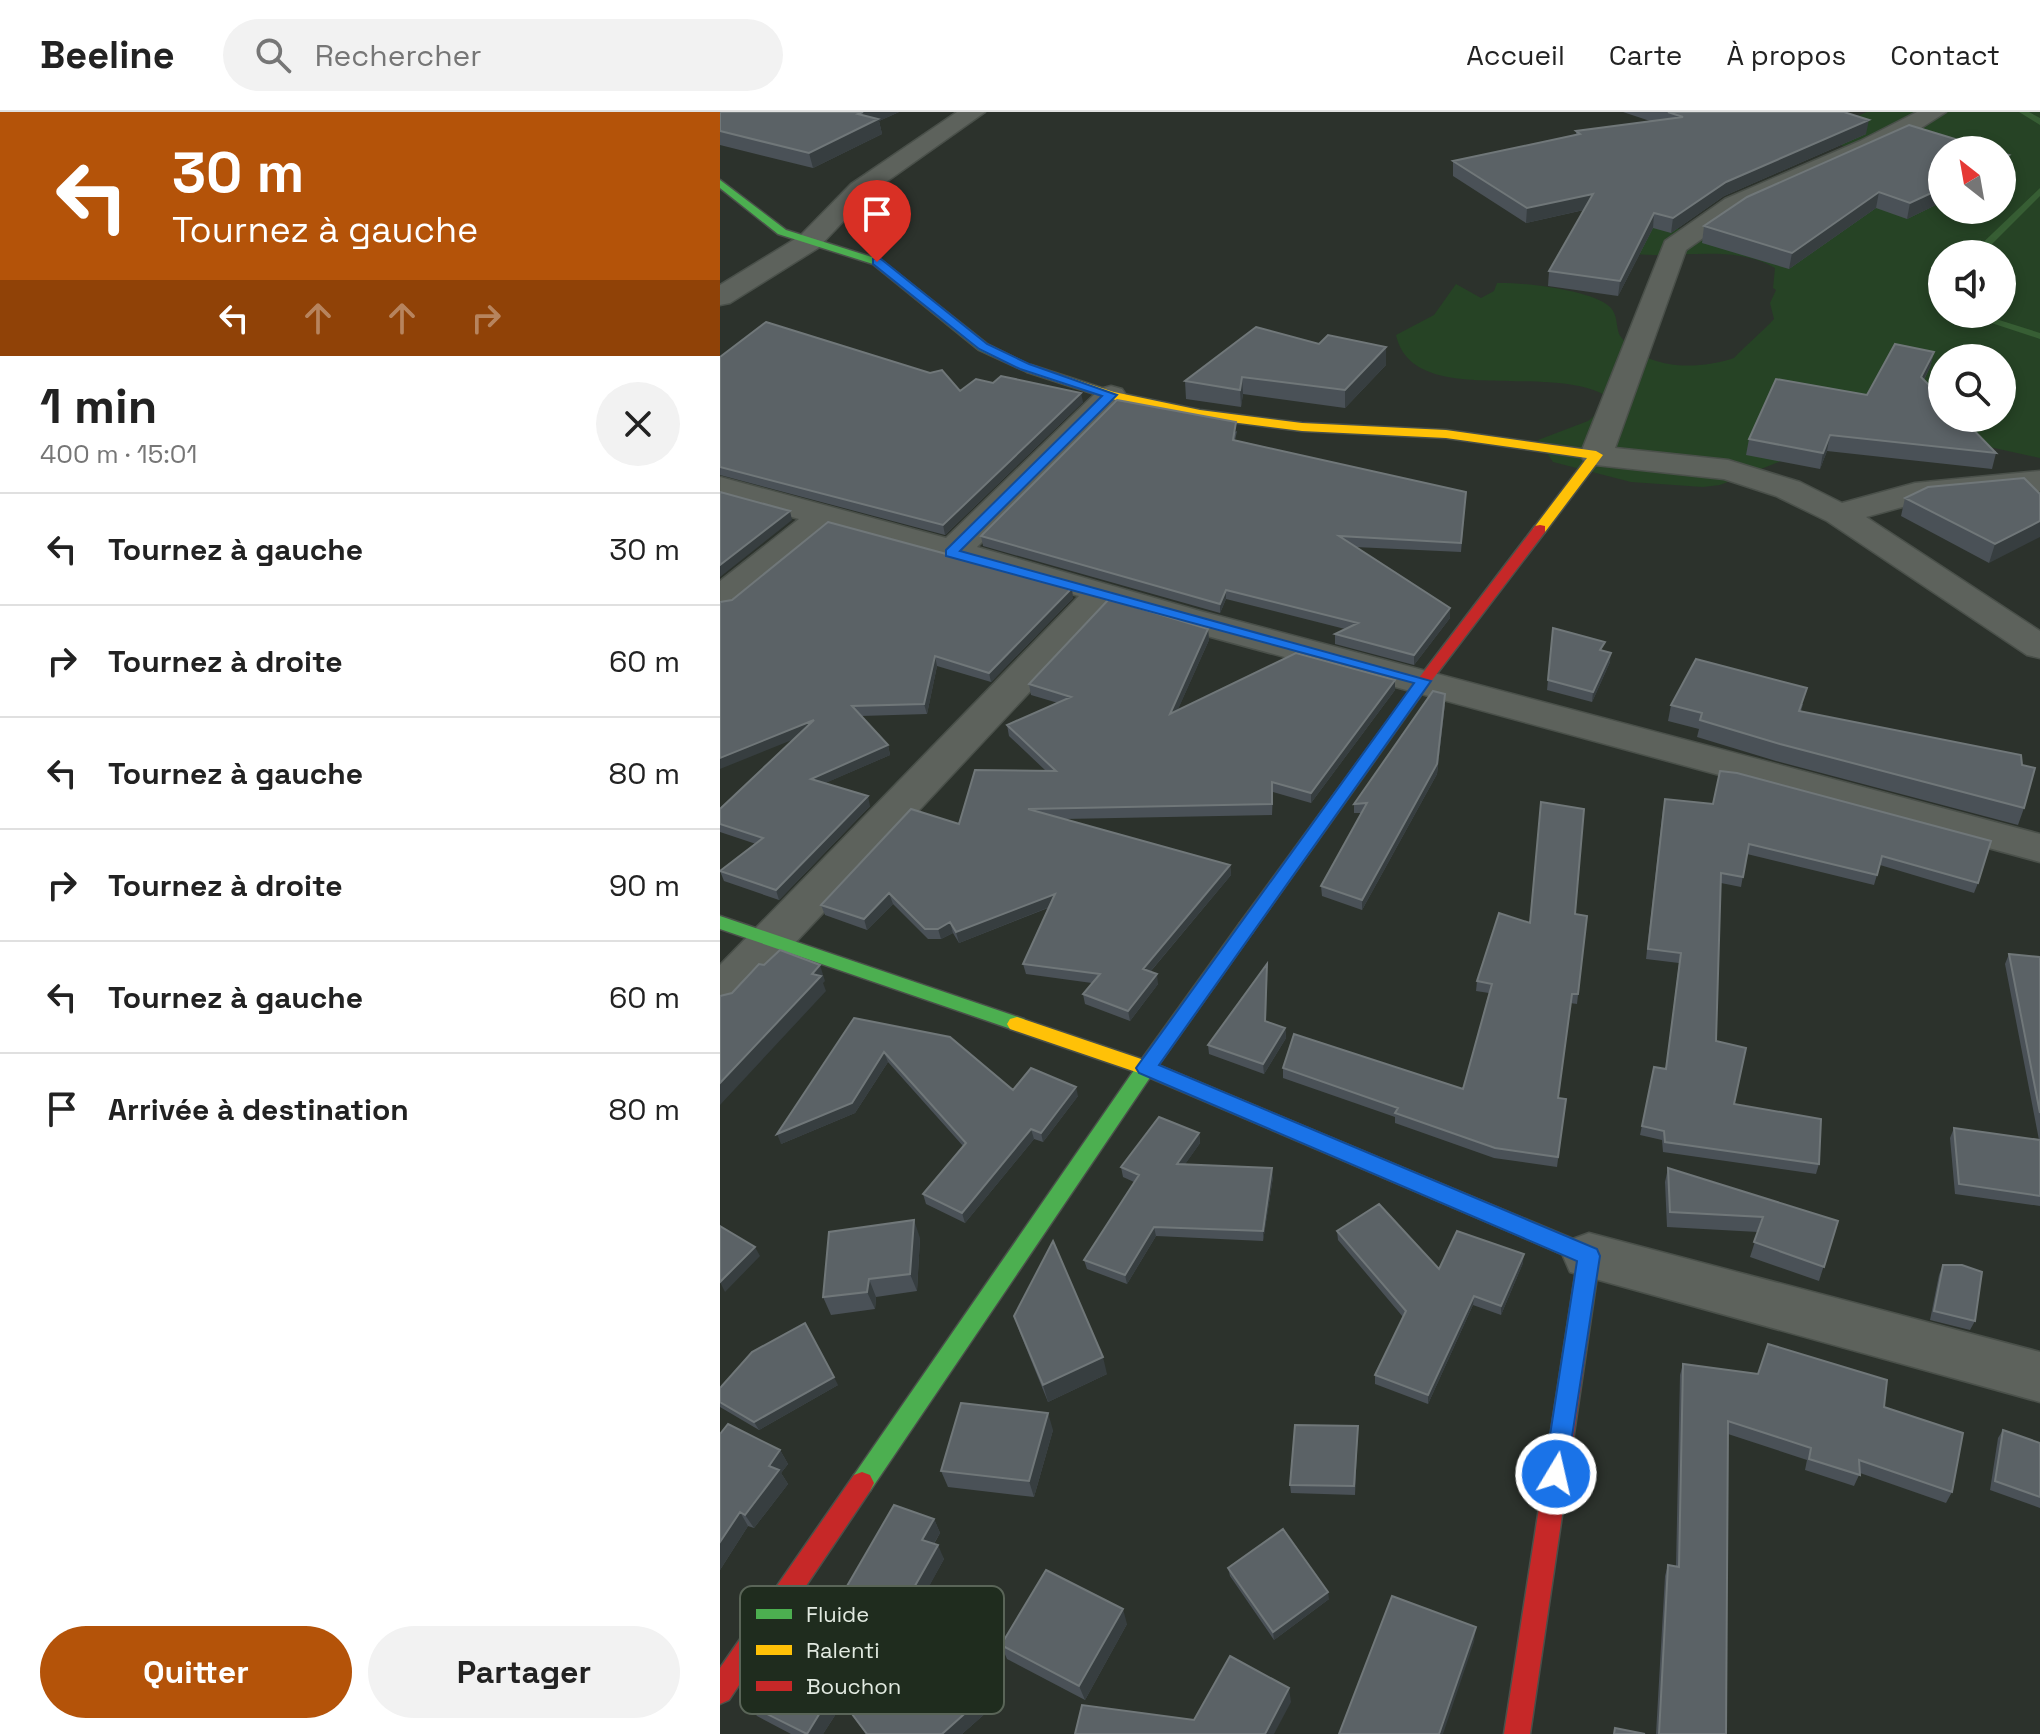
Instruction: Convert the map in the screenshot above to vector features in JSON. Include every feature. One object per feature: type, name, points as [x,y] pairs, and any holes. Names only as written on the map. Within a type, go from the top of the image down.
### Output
[{"type":"street","points":[[720,297],[809,242],[860,189],[912,150],[973,112]]},
{"type":"street","points":[[792,1586],[1146,1068],[1424,681],[1596,455],[1674,247],[1700,223],[1739,199],[1906,130],[1934,112]]},
{"type":"street","points":[[720,183],[782,232],[877,262],[983,347],[1024,367],[1111,395],[1200,414],[1302,427],[1446,434],[1728,470],[1788,489],[1839,514],[2040,647]]},
{"type":"street","points":[[951,553],[1111,395]]},
{"type":"street","points":[[1839,514],[1915,493],[2040,481]]},
{"type":"street","points":[[720,487],[821,518],[1103,592],[1187,619],[1424,681],[1762,776],[2040,848]]},
{"type":"street","points":[[720,599],[821,518]]},
{"type":"street","points":[[720,994],[1103,592]]},
{"type":"street","points":[[720,922],[1146,1068],[1589,1256],[2040,1377]]},
{"type":"street","points":[[1517,1734],[1589,1256]]},
{"type":"street","points":[[720,1691],[740,1662]]},
{"type":"green space","points":[[1867,112],[2040,112],[2040,458],[1917,431],[1789,458],[1720,485],[1703,487],[1631,482],[1553,462],[1538,440],[1588,421],[1613,400],[1588,388],[1557,383],[1489,381],[1429,372],[1408,358],[1396,335],[1434,315],[1456,284],[1481,298],[1494,291],[1497,283],[1522,284],[1556,288],[1601,301],[1613,311],[1621,337],[1632,348],[1659,362],[1689,366],[1734,358],[1774,319],[1770,303],[1776,290],[1773,288],[1775,268],[1743,256],[1725,254],[1636,254],[1629,224],[1683,229],[1849,149],[1835,142],[1846,121]]},
{"type":"building","points":[[720,112],[863,112],[858,114],[878,119],[809,153],[720,131]]},
{"type":"building","points":[[1668,112],[1844,112],[1869,120],[1726,182],[1673,218],[1654,213],[1620,281],[1549,271],[1593,194],[1527,208],[1453,161],[1580,134],[1576,131],[1683,117]]},
{"type":"building","points":[[1909,125],[1945,136],[1928,136],[1928,195],[1910,203],[1879,192],[1792,253],[1704,226],[1747,197]]},
{"type":"building","points":[[766,322],[930,373],[942,370],[960,391],[976,379],[993,383],[1001,376],[1081,393],[943,525],[720,467],[720,357]]},
{"type":"building","points":[[1256,327],[1319,344],[1328,335],[1386,347],[1345,390],[1242,377],[1240,390],[1185,381]]},
{"type":"building","points":[[1895,344],[1928,351],[1928,364],[1921,377],[1928,384],[1928,432],[1976,432],[1996,453],[1830,435],[1823,453],[1749,439],[1776,379],[1867,395]]},
{"type":"building","points":[[1117,400],[1236,422],[1233,440],[1466,492],[1461,543],[1339,536],[1450,608],[1414,655],[1335,634],[1358,623],[1226,590],[1220,604],[981,536]]},
{"type":"building","points":[[2024,478],[2040,494],[2040,521],[1995,544],[1905,498],[1928,487]]},
{"type":"building","points":[[720,492],[790,511],[720,565]]},
{"type":"building","points":[[828,522],[1072,588],[989,673],[935,656],[924,704],[852,706],[888,745],[811,779],[868,796],[776,890],[720,871],[763,838],[720,824],[720,809],[814,720],[720,758],[720,602],[732,600]]},
{"type":"building","points":[[1109,599],[1208,629],[1170,714],[1296,653],[1395,680],[1311,793],[1272,782],[1272,804],[1028,809],[1230,865],[1143,969],[1157,974],[1128,1011],[1083,994],[1100,974],[1023,964],[1055,894],[956,932],[950,922],[938,929],[925,929],[889,893],[864,919],[821,905],[911,809],[959,824],[975,770],[1056,771],[1007,725],[1071,697],[1029,684]]},
{"type":"building","points":[[1553,628],[1605,642],[1600,650],[1611,653],[1593,692],[1548,680]]},
{"type":"building","points":[[1696,659],[1807,688],[1799,711],[2021,755],[2022,765],[2035,768],[2024,808],[1700,720],[1702,713],[1671,705]]},
{"type":"building","points":[[1433,691],[1445,694],[1437,764],[1362,900],[1321,886],[1367,803],[1354,804]]},
{"type":"building","points":[[1720,771],[1991,841],[1978,883],[1882,856],[1877,875],[1749,844],[1743,877],[1721,873],[1716,1041],[1746,1048],[1734,1104],[1821,1119],[1819,1164],[1665,1142],[1664,1131],[1642,1126],[1654,1067],[1666,1069],[1681,953],[1648,949],[1665,799],[1713,804]]},
{"type":"building","points":[[1541,802],[1584,809],[1575,914],[1587,916],[1578,994],[1572,994],[1558,1098],[1566,1099],[1558,1157],[1495,1148],[1395,1113],[1398,1108],[1283,1068],[1294,1034],[1463,1089],[1492,984],[1477,981],[1499,913],[1530,923]]},
{"type":"building","points":[[780,950],[820,965],[812,974],[821,976],[720,1083],[720,996],[732,993],[759,964],[764,965]]},
{"type":"building","points":[[2009,954],[2040,957],[2040,1113]]},
{"type":"building","points":[[1267,964],[1265,1021],[1285,1028],[1263,1064],[1208,1045]]},
{"type":"building","points":[[854,1018],[950,1037],[1013,1090],[1031,1068],[1076,1087],[1041,1133],[1031,1129],[962,1213],[923,1194],[966,1143],[884,1052],[852,1103],[777,1134]]},
{"type":"building","points":[[1159,1117],[1199,1133],[1177,1164],[1272,1168],[1263,1231],[1154,1227],[1125,1275],[1084,1260],[1139,1175],[1121,1167]]},
{"type":"building","points":[[1954,1128],[2040,1140],[2040,1196],[1959,1184]]},
{"type":"building","points":[[1668,1168],[1838,1221],[1824,1267],[1754,1242],[1763,1217],[1670,1212]]},
{"type":"building","points":[[1379,1204],[1439,1269],[1457,1231],[1524,1254],[1501,1306],[1474,1296],[1428,1395],[1375,1375],[1406,1311],[1337,1231]]},
{"type":"building","points":[[914,1220],[910,1274],[869,1279],[867,1292],[823,1297],[829,1232]]},
{"type":"building","points":[[720,1226],[755,1247],[720,1282]]},
{"type":"building","points":[[1053,1241],[1103,1357],[1043,1385],[1014,1316]]},
{"type":"building","points":[[1943,1265],[1962,1265],[1982,1272],[1975,1321],[1934,1311]]},
{"type":"building","points":[[805,1323],[834,1377],[754,1422],[720,1402],[720,1388],[752,1352]]},
{"type":"building","points":[[1768,1344],[1887,1380],[1884,1407],[1963,1433],[1952,1492],[1859,1460],[1860,1475],[1809,1459],[1811,1448],[1728,1421],[1726,1734],[1659,1734],[1668,1565],[1679,1567],[1683,1364],[1758,1374]]},
{"type":"building","points":[[961,1403],[1048,1413],[1029,1481],[941,1471]]},
{"type":"building","points":[[728,1424],[780,1450],[769,1466],[779,1470],[745,1515],[740,1512],[720,1542],[720,1434]]},
{"type":"building","points":[[1295,1425],[1358,1426],[1354,1486],[1290,1485]]},
{"type":"building","points":[[2003,1430],[2040,1443],[2040,1497],[1995,1481]]},
{"type":"building","points":[[894,1505],[934,1519],[922,1540],[938,1545],[915,1586],[847,1586]]},
{"type":"building","points":[[1283,1529],[1328,1592],[1273,1632],[1228,1568]]},
{"type":"building","points":[[1046,1570],[1123,1609],[1079,1686],[1004,1647],[1004,1640]]},
{"type":"building","points":[[1392,1596],[1476,1627],[1439,1734],[1339,1734]]},
{"type":"building","points":[[1230,1656],[1289,1688],[1265,1734],[1075,1734],[1082,1705],[1194,1720]]},
{"type":"building","points":[[767,1714],[819,1714],[807,1734]]},
{"type":"building","points":[[852,1714],[964,1714],[942,1734],[867,1734]]},
{"type":"building","points":[[1615,1728],[1645,1734],[1614,1734]]},
{"type":"waterway","points":[[2023,112],[2040,122]]},
{"type":"waterway","points":[[1990,240],[2040,191]]},
{"type":"waterway","points":[[2014,328],[2040,336]]},
{"type":"traffic: fast","points":[[720,183],[782,232],[877,262],[983,347],[1031,369]]},
{"type":"traffic: fast","points":[[720,922],[1017,1024]]},
{"type":"traffic: fast","points":[[862,1483],[1146,1068],[1246,928]]},
{"type":"traffic: slow","points":[[1031,369],[1111,395],[1200,414],[1302,427],[1446,434],[1596,455],[1540,529]]},
{"type":"traffic: slow","points":[[1017,1024],[1146,1068],[1589,1256],[1588,1263]]},
{"type":"traffic: jam","points":[[1246,928],[1424,681],[1540,529]]},
{"type":"traffic: jam","points":[[1517,1734],[1588,1263]]},
{"type":"traffic: jam","points":[[792,1586],[862,1483]]},
{"type":"traffic: jam","points":[[720,1691],[740,1662]]},
{"type":"route","points":[[877,262],[983,347],[1024,367],[1111,395],[951,553],[1424,681],[1146,1068],[1589,1256],[1556,1474]]}]
